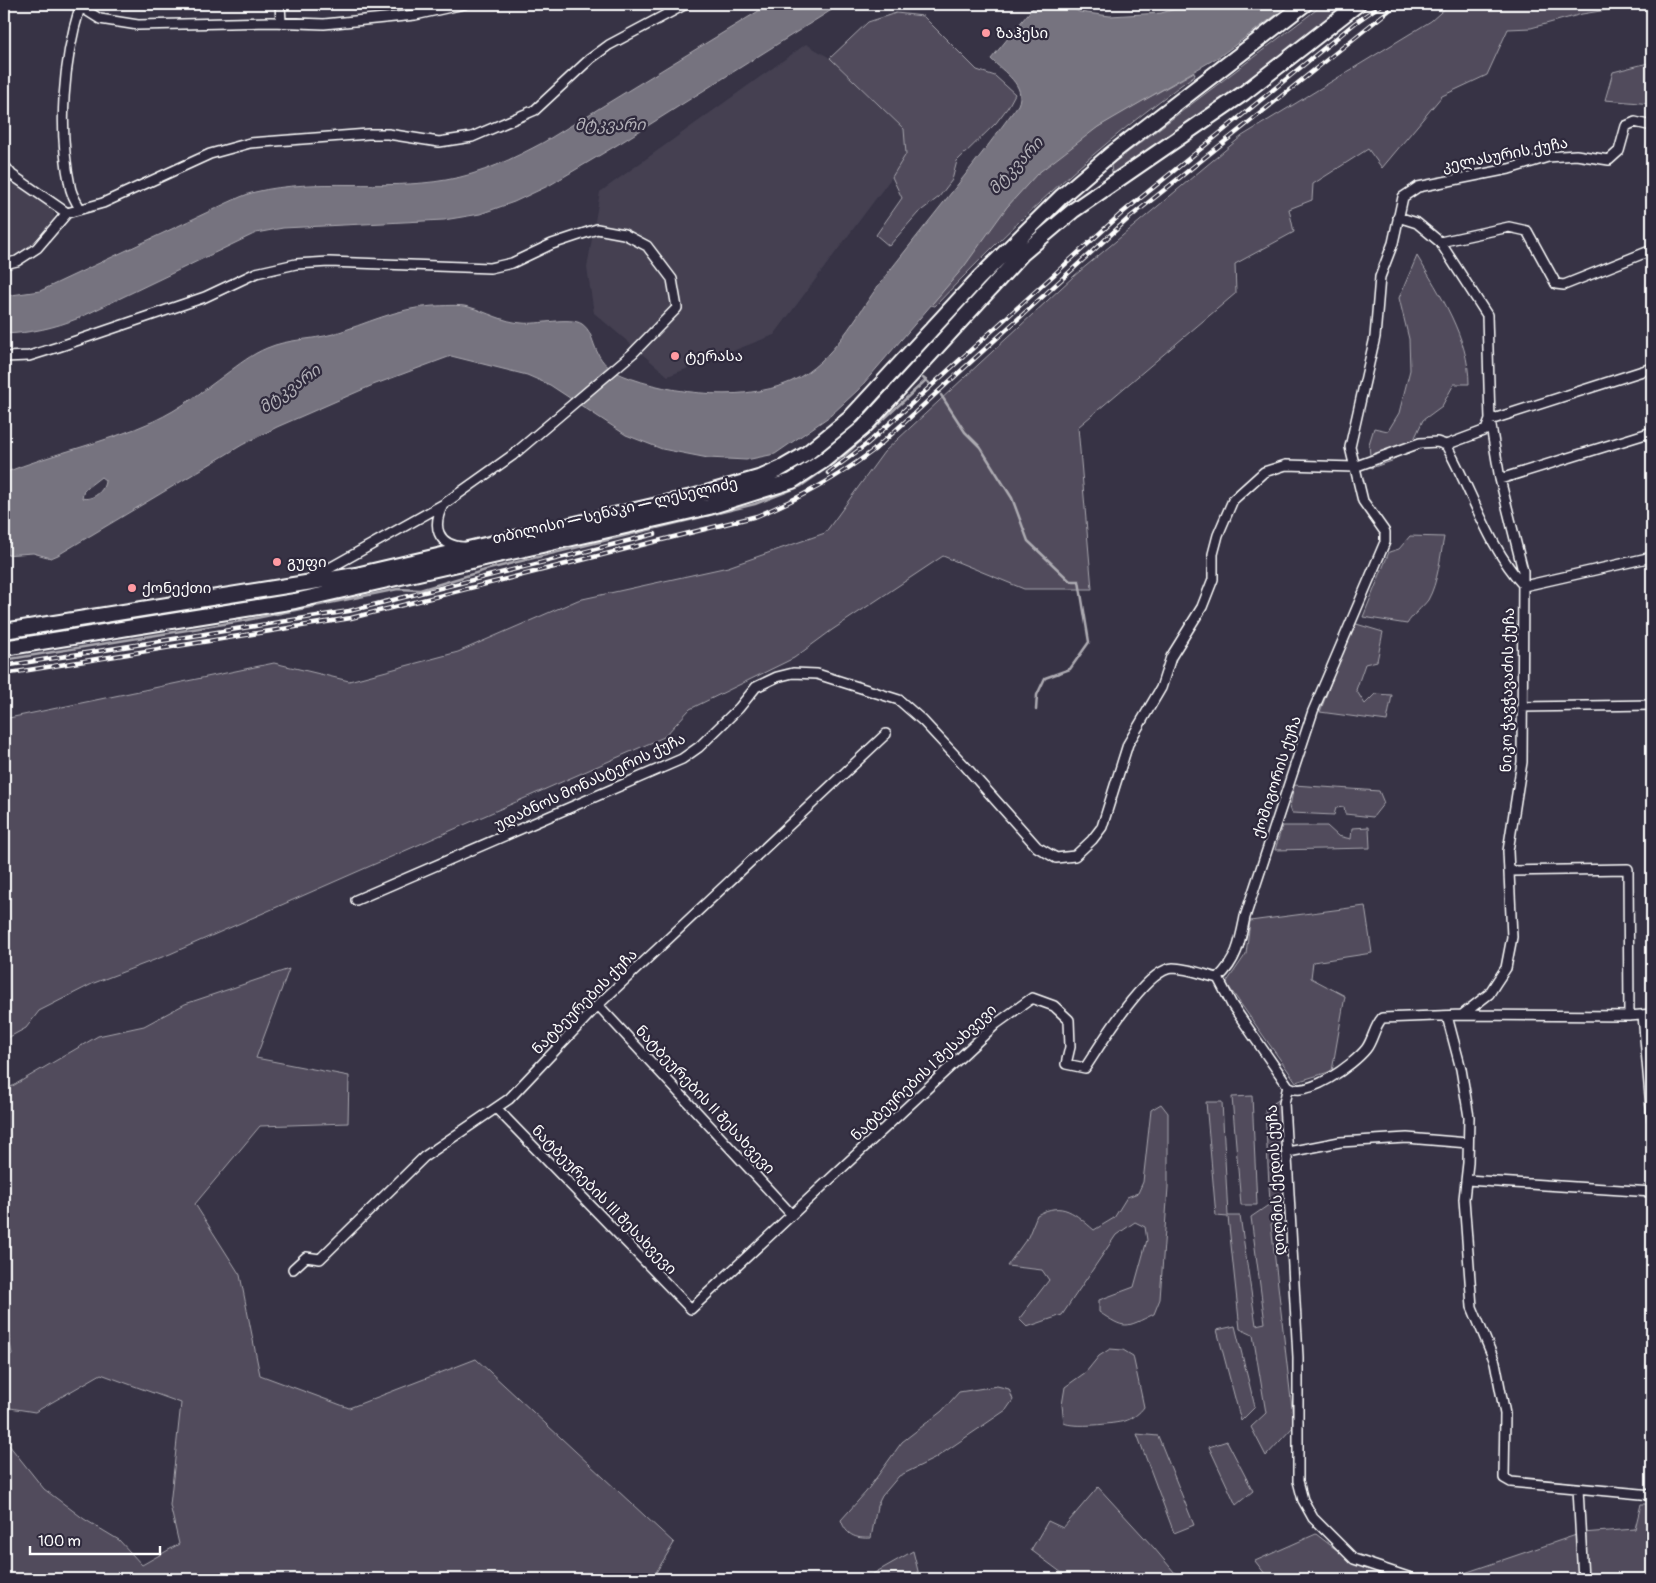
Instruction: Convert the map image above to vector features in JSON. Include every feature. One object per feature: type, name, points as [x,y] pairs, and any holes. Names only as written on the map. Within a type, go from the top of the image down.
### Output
[{"type":"highway","name":"თბილისი — სენაკი — ლესელიძე","points":[[4,631],[356,575],[696,496],[762,477],[794,461],[831,435],[849,419],[1020,236],[1111,154],[1305,4]]},
{"type":"highway","name":"თბილისი — სენაკი — ლესელიძე","points":[[4,648],[295,601],[700,509],[792,481],[823,461],[863,428],[1022,254],[1074,210],[1244,93],[1358,4]]},
{"type":"street","points":[[280,4],[281,22]]},
{"type":"street","points":[[79,207],[70,188],[65,147],[65,96],[73,29],[78,5],[100,19],[138,25],[281,22],[324,24],[415,15],[464,4]]},
{"type":"street","points":[[4,264],[17,261],[37,248],[67,213],[79,207],[103,203],[210,154],[250,143],[368,134],[388,134],[439,142],[472,137],[535,110],[590,59],[609,45],[686,4]]},
{"type":"street","name":"კელასურის ქუჩა","points":[[1403,196],[1418,187],[1509,169],[1548,158],[1576,155],[1609,160],[1619,151],[1626,126],[1635,122],[1652,126]]},
{"type":"street","points":[[4,165],[12,175],[67,213]]},
{"type":"street","name":"ქოშიგორის ქუჩა","points":[[1218,978],[1229,968],[1238,952],[1244,918],[1313,711],[1385,542],[1385,532],[1363,501],[1350,447],[1375,337],[1379,285],[1393,242],[1403,196]]},
{"type":"street","name":"ნიკო ჭავჭავაძის ქუჩა","points":[[1398,217],[1417,223],[1440,242],[1487,315],[1490,420],[1500,479],[1523,571],[1522,762],[1508,851],[1512,937],[1506,968],[1488,994],[1462,1015]]},
{"type":"street","points":[[1440,242],[1510,227],[1527,231],[1556,284],[1564,285],[1652,250]]},
{"type":"street","points":[[4,357],[29,356],[58,348],[205,297],[256,273],[296,264],[329,262],[490,268],[512,263],[552,244],[598,229],[624,234],[647,246],[672,279],[677,308],[633,353],[514,455],[444,504],[298,585]]},
{"type":"street","points":[[1354,467],[1420,443],[1437,442],[1446,445],[1486,430],[1490,420],[1652,368]]},
{"type":"street","points":[[1500,479],[1652,432]]},
{"type":"street","points":[[1446,445],[1462,473],[1497,549],[1510,571],[1524,586],[1652,557]]},
{"type":"street","name":"უდაბნოს მონასტერის ქუჩა","points":[[356,900],[682,759],[699,747],[739,708],[756,687],[777,677],[793,673],[817,674],[899,700],[923,721],[1036,846],[1056,858],[1075,856],[1092,840],[1102,827],[1128,744],[1161,688],[1172,657],[1202,607],[1213,579],[1213,554],[1218,535],[1233,500],[1264,472],[1286,465],[1306,464],[1354,467]]},
{"type":"street","points":[[444,504],[438,514],[439,534],[448,544],[475,548]]},
{"type":"street","points":[[1522,707],[1652,705]]},
{"type":"street","name":"ნატბეურების ქუჩა","points":[[293,1269],[306,1257],[320,1259],[424,1157],[509,1099],[598,1005],[886,734]]},
{"type":"street","points":[[1510,871],[1628,869],[1630,1016]]},
{"type":"street","name":"ნატბეურების I შესახვევი","points":[[691,1309],[996,1024],[1032,998],[1054,1006],[1069,1020],[1070,1047],[1066,1064],[1085,1068],[1133,998],[1158,974],[1172,968],[1218,978]]},
{"type":"street","points":[[1218,978],[1232,1005],[1288,1086]]},
{"type":"street","name":"ნატბეურების II შესახვევი","points":[[598,1005],[792,1215]]},
{"type":"street","points":[[1648,1014],[1652,1120]]},
{"type":"street","name":"დიღმის ქედის ქუჩა","points":[[1410,1578],[1354,1559],[1313,1518],[1303,1500],[1297,1477],[1298,1357],[1284,1103],[1288,1086],[1291,1089],[1301,1089],[1331,1078],[1366,1049],[1382,1018],[1462,1015],[1630,1016],[1648,1014]]},
{"type":"street","points":[[1447,1016],[1461,1069],[1469,1117],[1467,1180],[1464,1199],[1472,1307],[1495,1362],[1505,1414],[1504,1478],[1512,1482],[1652,1495]]},
{"type":"street","name":"ნატბეურების III შესახვევი","points":[[497,1109],[691,1309]]},
{"type":"street","points":[[1288,1152],[1340,1142],[1407,1138],[1468,1143]]},
{"type":"street","points":[[1467,1180],[1652,1192]]},
{"type":"street","points":[[1578,1489],[1583,1579]]},
{"type":"shaded area","points":[[1324,4],[1346,4],[1202,113],[1112,173],[1111,165]]},
{"type":"shaded area","points":[[1450,4],[1644,4],[1582,14],[1531,28],[1508,29],[1487,75],[1442,96],[1382,168],[1368,149],[1313,184],[1312,200],[1289,209],[1294,232],[1235,264],[1236,293],[1078,427],[1092,589],[1024,589],[943,556],[832,630],[794,658],[690,709],[664,737],[170,954],[94,983],[39,1011],[26,1028],[4,1040],[4,719],[274,663],[349,681],[458,652],[578,600],[728,567],[825,533],[884,452],[1074,276],[1242,136],[1431,21]]},
{"type":"shaded area","points":[[896,13],[923,16],[977,70],[995,76],[1015,94],[996,123],[957,161],[952,180],[939,197],[918,213],[889,246],[876,235],[902,198],[892,177],[906,154],[904,129],[830,58],[868,22]]},
{"type":"shaded area","points":[[806,44],[830,58],[904,129],[906,154],[892,177],[774,335],[668,376],[594,313],[587,268],[600,192]]},
{"type":"shaded area","points":[[1652,62],[1652,104],[1605,100],[1613,72]]},
{"type":"shaded area","points":[[1194,72],[1195,75],[1126,128],[1060,184],[996,244],[935,306],[931,305],[1021,190],[1053,159],[1092,131]]},
{"type":"shaded area","points":[[4,171],[54,207],[54,221],[37,245],[18,259],[4,262]]},
{"type":"shaded area","points":[[1417,256],[1444,301],[1459,333],[1468,367],[1469,384],[1454,384],[1442,406],[1423,420],[1411,446],[1392,461],[1371,468],[1369,444],[1374,428],[1388,431],[1399,413],[1410,370],[1409,339],[1399,298]]},
{"type":"shaded area","points":[[1410,536],[1444,537],[1436,578],[1428,600],[1407,624],[1363,617],[1389,552],[1399,549]]},
{"type":"shaded area","points":[[304,590],[287,595],[4,641],[4,636],[286,591]]},
{"type":"shaded area","points":[[1353,623],[1383,632],[1377,661],[1365,664],[1356,690],[1365,704],[1375,694],[1392,695],[1387,721],[1320,712]]},
{"type":"shaded area","points":[[1294,785],[1379,791],[1384,803],[1373,817],[1345,814],[1344,807],[1336,808],[1334,815],[1292,813],[1290,807]]},
{"type":"shaded area","points":[[1282,826],[1327,826],[1338,836],[1351,839],[1352,828],[1369,827],[1370,848],[1275,850]]},
{"type":"shaded area","points":[[1365,906],[1372,953],[1313,962],[1311,978],[1345,996],[1332,1071],[1296,1082],[1226,983],[1246,954],[1250,921]]},
{"type":"shaded area","points":[[289,969],[256,1058],[349,1076],[348,1123],[260,1126],[195,1204],[240,1275],[260,1375],[349,1408],[476,1359],[674,1543],[652,1579],[4,1579],[4,1445],[9,1445],[44,1489],[84,1519],[119,1540],[142,1565],[179,1544],[170,1505],[181,1403],[101,1374],[35,1412],[4,1407],[4,1360],[12,1354],[4,1310],[4,1091],[98,1036],[144,1026],[185,1004]]},
{"type":"shaded area","points":[[1252,1096],[1257,1205],[1241,1205],[1232,1097]]},
{"type":"shaded area","points":[[1280,1099],[1285,1222],[1271,1224],[1294,1426],[1266,1456],[1251,1427],[1266,1413],[1253,1335],[1240,1329],[1228,1217],[1216,1216],[1206,1102],[1222,1102],[1228,1216],[1240,1216],[1256,1325],[1265,1323],[1251,1217],[1270,1204],[1265,1109]]},
{"type":"shaded area","points":[[1161,1104],[1168,1113],[1168,1187],[1160,1299],[1154,1314],[1126,1325],[1115,1322],[1099,1312],[1099,1300],[1134,1287],[1147,1240],[1145,1227],[1135,1222],[1116,1235],[1062,1315],[1027,1327],[1019,1319],[1049,1280],[1042,1270],[1007,1266],[1028,1237],[1037,1215],[1054,1209],[1061,1209],[1074,1214],[1094,1230],[1114,1218],[1127,1197],[1138,1193],[1143,1182],[1151,1110]]},
{"type":"shaded area","points":[[1235,1326],[1255,1407],[1241,1421],[1217,1330]]},
{"type":"shaded area","points":[[1110,1349],[1123,1350],[1133,1356],[1144,1407],[1133,1417],[1120,1422],[1084,1425],[1064,1423],[1062,1405],[1065,1387],[1086,1372],[1099,1356]]},
{"type":"shaded area","points":[[997,1386],[1009,1389],[1013,1400],[1006,1410],[934,1459],[899,1476],[882,1496],[877,1506],[871,1538],[860,1538],[848,1533],[841,1520],[866,1492],[902,1442],[942,1411],[959,1392]]},
{"type":"shaded area","points":[[1137,1434],[1158,1436],[1194,1525],[1174,1533]]},
{"type":"shaded area","points":[[1227,1441],[1253,1491],[1236,1505],[1209,1447]]},
{"type":"shaded area","points":[[1098,1487],[1180,1579],[1070,1579],[1031,1550],[1048,1521],[1063,1528]]},
{"type":"shaded area","points":[[1641,1504],[1652,1504],[1652,1579],[1447,1579],[1582,1533],[1635,1529]]},
{"type":"shaded area","points":[[1316,1534],[1338,1551],[1393,1579],[1269,1579],[1255,1561]]},
{"type":"shaded area","points":[[913,1551],[920,1579],[864,1579]]},
{"type":"water","name":"მტკვარი","points":[[770,4],[841,4],[622,142],[550,185],[514,202],[480,214],[444,220],[283,228],[256,233],[79,318],[61,325],[4,334],[4,296],[40,291],[248,194],[302,185],[422,183],[472,174],[497,165],[544,142]]},
{"type":"water","points":[[1036,4],[1066,4],[1079,12],[1110,16],[1161,13],[1193,4],[1291,4],[1220,56],[1098,127],[1037,174],[1007,207],[963,268],[858,390],[830,416],[775,454],[746,460],[708,458],[662,449],[626,435],[550,385],[527,375],[451,356],[373,385],[277,427],[242,445],[58,555],[51,558],[33,553],[4,555],[4,473],[117,436],[154,421],[200,393],[245,360],[267,348],[283,343],[333,334],[382,317],[420,307],[469,307],[515,322],[577,322],[587,329],[599,356],[611,369],[622,375],[664,388],[687,392],[736,394],[760,391],[800,377],[814,367],[838,343],[877,287],[1018,105],[1020,98],[1017,85],[991,59]],"holes":[[[101,477],[105,480],[103,488],[94,497],[82,498],[84,490]]]},
{"type":"waterway","points":[[923,378],[929,383]]},
{"type":"waterway","points":[[4,660],[242,621],[398,589],[420,590],[489,569],[755,504],[801,486],[844,456],[926,380]]},
{"type":"waterway","points":[[941,395],[965,432],[980,447],[1012,498],[1028,541],[1070,581],[1079,581],[1089,642],[1070,669],[1045,678],[1037,695],[1036,710]]},
{"type":"railway","points":[[828,473],[867,444],[1122,213],[1355,23],[1382,4]]},
{"type":"railway","points":[[4,674],[351,618],[757,516],[789,502],[832,479],[874,450],[1129,218],[1397,4]]},
{"type":"railway","points":[[4,666],[349,611],[655,534]]},
{"type":"place","name":"ზაჰესი","points":[[986,33]]},
{"type":"place","name":"ტერასა","points":[[675,356]]},
{"type":"place","name":"გუფი","points":[[277,562]]},
{"type":"place","name":"ქონექთი","points":[[132,588]]}]
